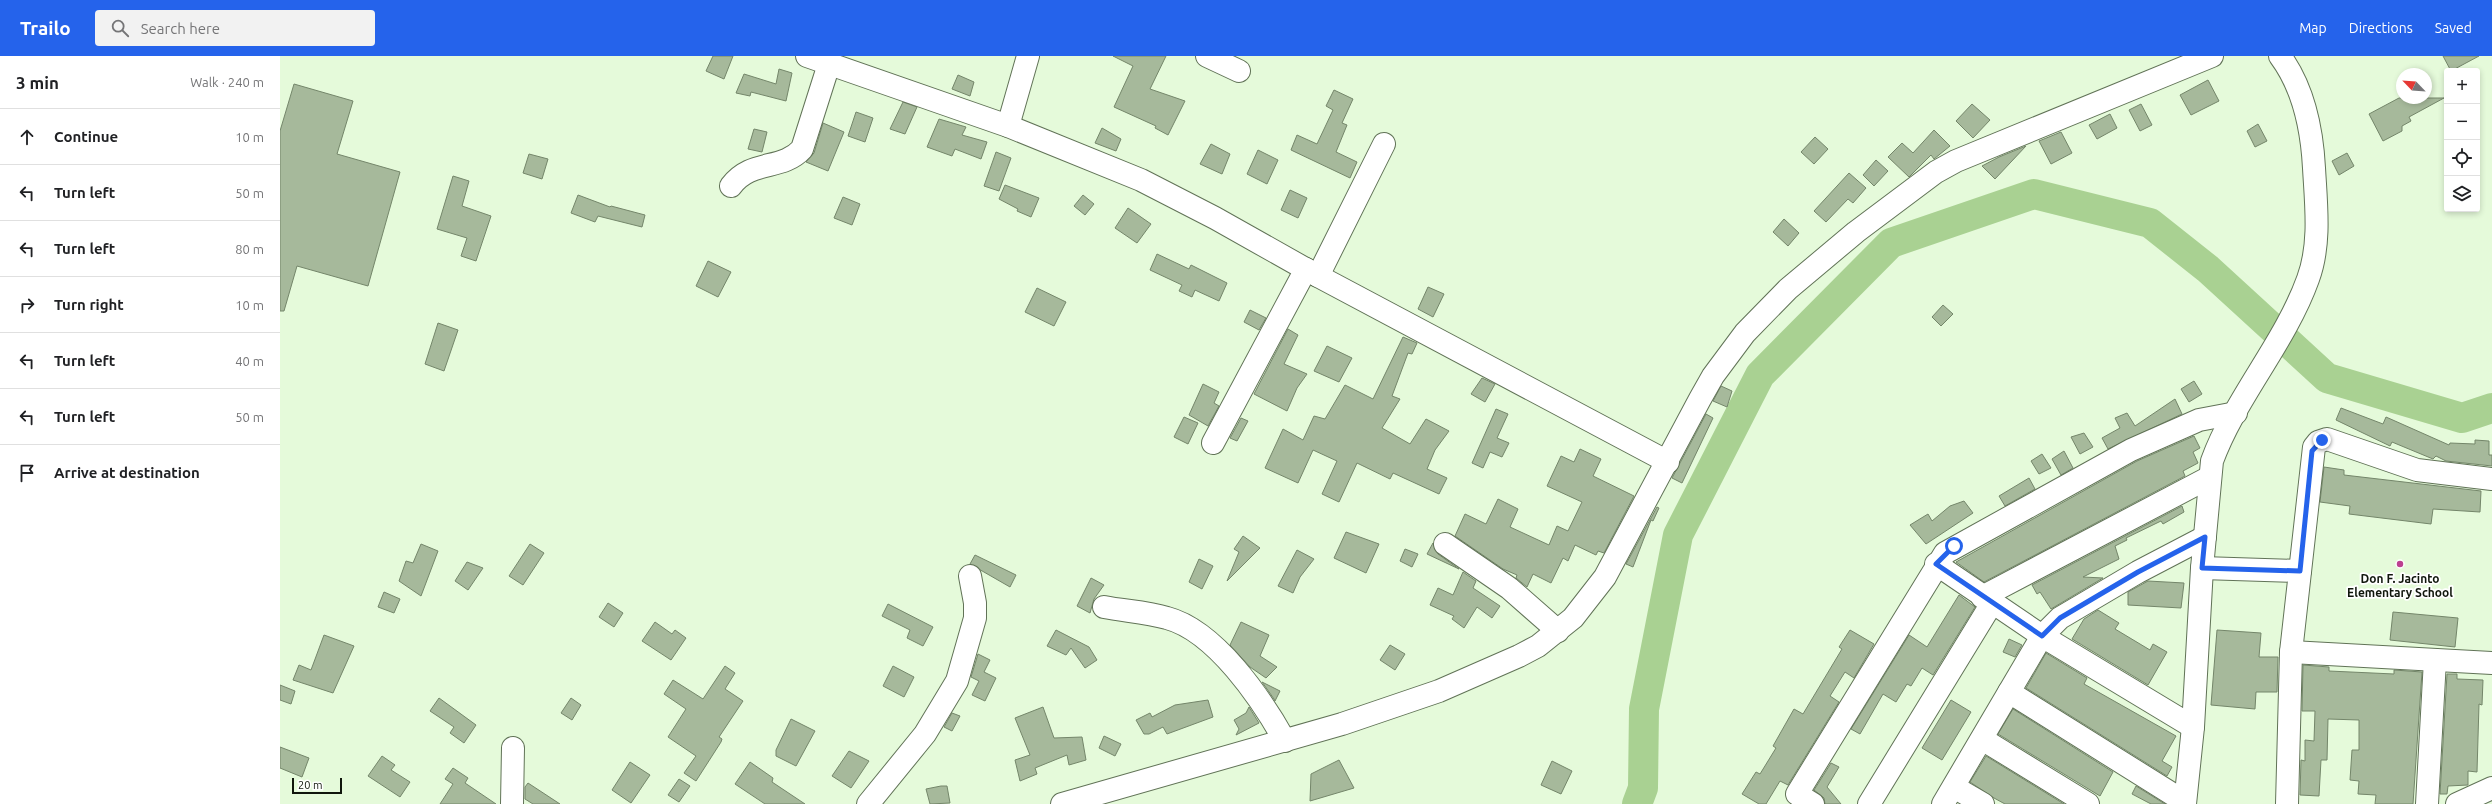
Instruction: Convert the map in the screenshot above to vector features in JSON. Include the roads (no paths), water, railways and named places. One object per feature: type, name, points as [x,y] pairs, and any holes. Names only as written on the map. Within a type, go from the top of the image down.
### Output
[{"type":"street","points":[[807,56],[1008,126],[1141,180],[1215,218],[1312,272],[1668,462]]},
{"type":"street","points":[[1008,126],[1028,56]]},
{"type":"street","points":[[1207,56],[1239,71]]},
{"type":"street","points":[[1062,804],[1285,742],[1439,691],[1519,656],[1558,631],[1573,618],[1605,577],[1713,376],[1745,333],[1766,310],[1821,261],[1898,199],[1936,172],[1956,161],[2212,56]]},
{"type":"street","points":[[2009,692],[2185,803],[2193,727],[2202,568],[2210,477],[2218,446],[2261,371],[2292,311],[2308,279],[2314,256],[2317,227],[2316,196],[2310,130],[2294,78],[2280,56]]},
{"type":"street","points":[[731,186],[745,172],[794,157],[802,149],[829,64]]},
{"type":"street","points":[[1213,442],[1312,272],[1384,144]]},
{"type":"street","points":[[1797,801],[1936,564],[1954,546],[2131,450],[2199,420],[2236,413]]},
{"type":"street","points":[[2287,804],[2291,652],[2312,451],[2322,440],[2347,445],[2417,470],[2492,479]]},
{"type":"street","points":[[1869,804],[1987,600],[2210,477]]},
{"type":"street","points":[[1983,804],[1949,796],[2042,636],[2060,618],[2138,572],[2205,537]]},
{"type":"street","points":[[1445,544],[1509,588],[1558,631]]},
{"type":"street","points":[[1936,564],[2042,636],[2193,727]]},
{"type":"street","points":[[2202,568],[2300,571]]},
{"type":"street","points":[[868,804],[925,734],[957,681],[975,618],[975,603],[970,576]]},
{"type":"street","points":[[1104,607],[1168,618],[1193,631],[1240,673],[1269,714],[1285,742]]},
{"type":"street","points":[[2291,652],[2492,663]]},
{"type":"street","points":[[2427,804],[2435,660]]},
{"type":"street","points":[[1982,739],[2088,804]]},
{"type":"street","points":[[512,748],[512,804]]},
{"type":"street","points":[[2457,804],[2492,788]]},
{"type":"waterway","points":[[1637,804],[1643,788],[1644,709],[1678,535],[1760,375],[1891,243],[2034,194],[2150,223],[2208,269],[2327,378],[2462,418],[2492,408]]},
{"type":"place","name":"Don F. Jacinto Elementary School","points":[[2400,564]]}]
